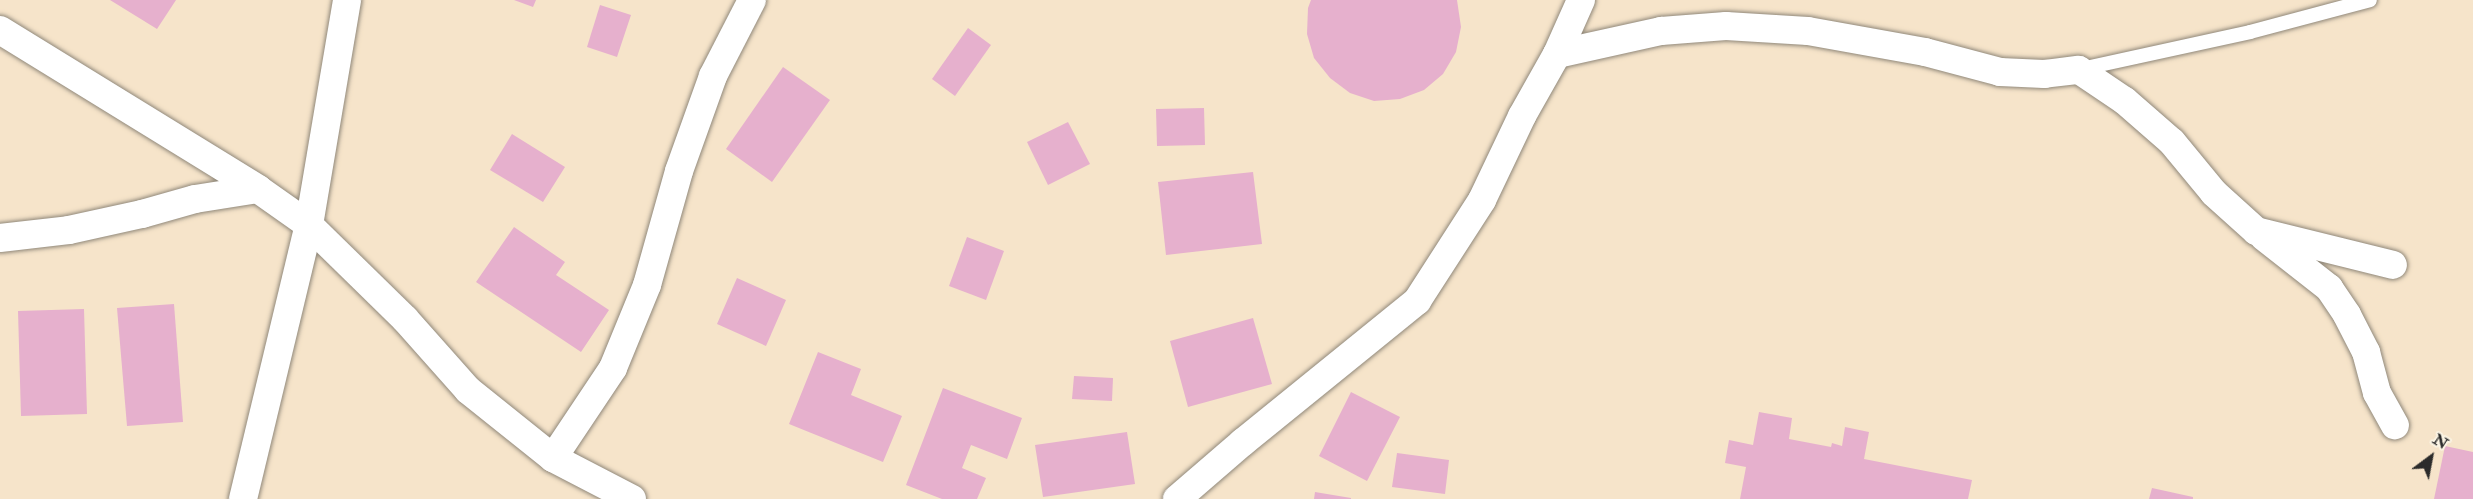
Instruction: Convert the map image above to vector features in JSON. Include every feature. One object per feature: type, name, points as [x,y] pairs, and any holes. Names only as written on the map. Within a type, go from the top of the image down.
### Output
[{"type":"street","points":[[243,499],[309,225],[347,0]]},
{"type":"street","points":[[554,458],[612,368],[647,285],[679,171],[713,76],[753,0]]},
{"type":"street","points":[[1178,499],[1243,442],[1417,301],[1482,200],[1522,116],[1557,54],[1581,0]]},
{"type":"street","points":[[1557,54],[1661,31],[1726,26],[1808,31],[1925,52],[2000,72],[2043,74],[2079,70],[2125,101],[2172,142],[2214,193],[2256,231],[2329,288],[2347,315],[2366,352],[2378,393],[2395,425]]},
{"type":"street","points":[[0,30],[258,189],[309,225],[405,319],[468,390],[554,458],[632,499]]},
{"type":"street","points":[[0,238],[69,230],[142,214],[195,199],[258,189]]},
{"type":"street","points":[[2256,231],[2393,265]]},
{"type":"lane","points":[[2079,70],[2250,32],[2370,0]]},
{"type":"building","points":[[110,0],[176,0],[157,29]]},
{"type":"building","points":[[514,0],[536,0],[533,7]]},
{"type":"building","points":[[1311,0],[1457,0],[1461,27],[1456,52],[1443,74],[1424,90],[1400,99],[1374,101],[1350,93],[1330,78],[1314,58],[1307,34],[1308,8]]},
{"type":"building","points":[[600,5],[631,15],[617,57],[587,47]]},
{"type":"building","points":[[968,28],[991,45],[955,96],[932,79]]},
{"type":"building","points":[[783,67],[830,100],[772,182],[726,149]]},
{"type":"building","points":[[1204,108],[1205,145],[1157,146],[1156,109]]},
{"type":"building","points":[[1068,122],[1090,164],[1048,185],[1027,142]]},
{"type":"building","points":[[512,134],[565,167],[543,202],[490,170]]},
{"type":"building","points":[[1253,172],[1262,244],[1166,255],[1158,182]]},
{"type":"building","points":[[514,227],[565,262],[556,275],[609,310],[581,352],[476,282]]},
{"type":"building","points":[[967,237],[1004,251],[986,300],[949,286]]},
{"type":"building","points":[[737,278],[786,300],[766,346],[717,324]]},
{"type":"building","points":[[174,304],[183,422],[127,426],[117,308]]},
{"type":"building","points":[[84,309],[87,414],[21,416],[18,311]]},
{"type":"building","points":[[1253,318],[1272,384],[1188,407],[1170,341]]},
{"type":"building","points":[[818,352],[861,369],[851,395],[902,416],[883,462],[789,424]]},
{"type":"building","points":[[1074,376],[1113,378],[1112,401],[1072,399]]},
{"type":"building","points":[[943,388],[1022,418],[1007,459],[971,445],[962,468],[986,478],[977,499],[942,499],[906,485]]},
{"type":"building","points":[[1351,392],[1400,417],[1367,481],[1319,456]]},
{"type":"building","points":[[1759,412],[1792,418],[1789,439],[1831,447],[1832,443],[1842,446],[1845,427],[1869,432],[1864,459],[1972,480],[1968,499],[1740,499],[1746,467],[1725,463],[1729,440],[1753,445]]},
{"type":"building","points":[[1127,432],[1135,484],[1043,497],[1035,445]]},
{"type":"building","points":[[2445,446],[2473,452],[2473,499],[2434,499]]},
{"type":"building","points":[[1397,453],[1449,460],[1445,494],[1392,487]]},
{"type":"building","points":[[2152,488],[2193,497],[2193,499],[2149,499]]},
{"type":"building","points":[[1315,492],[1351,498],[1351,499],[1314,499]]}]
